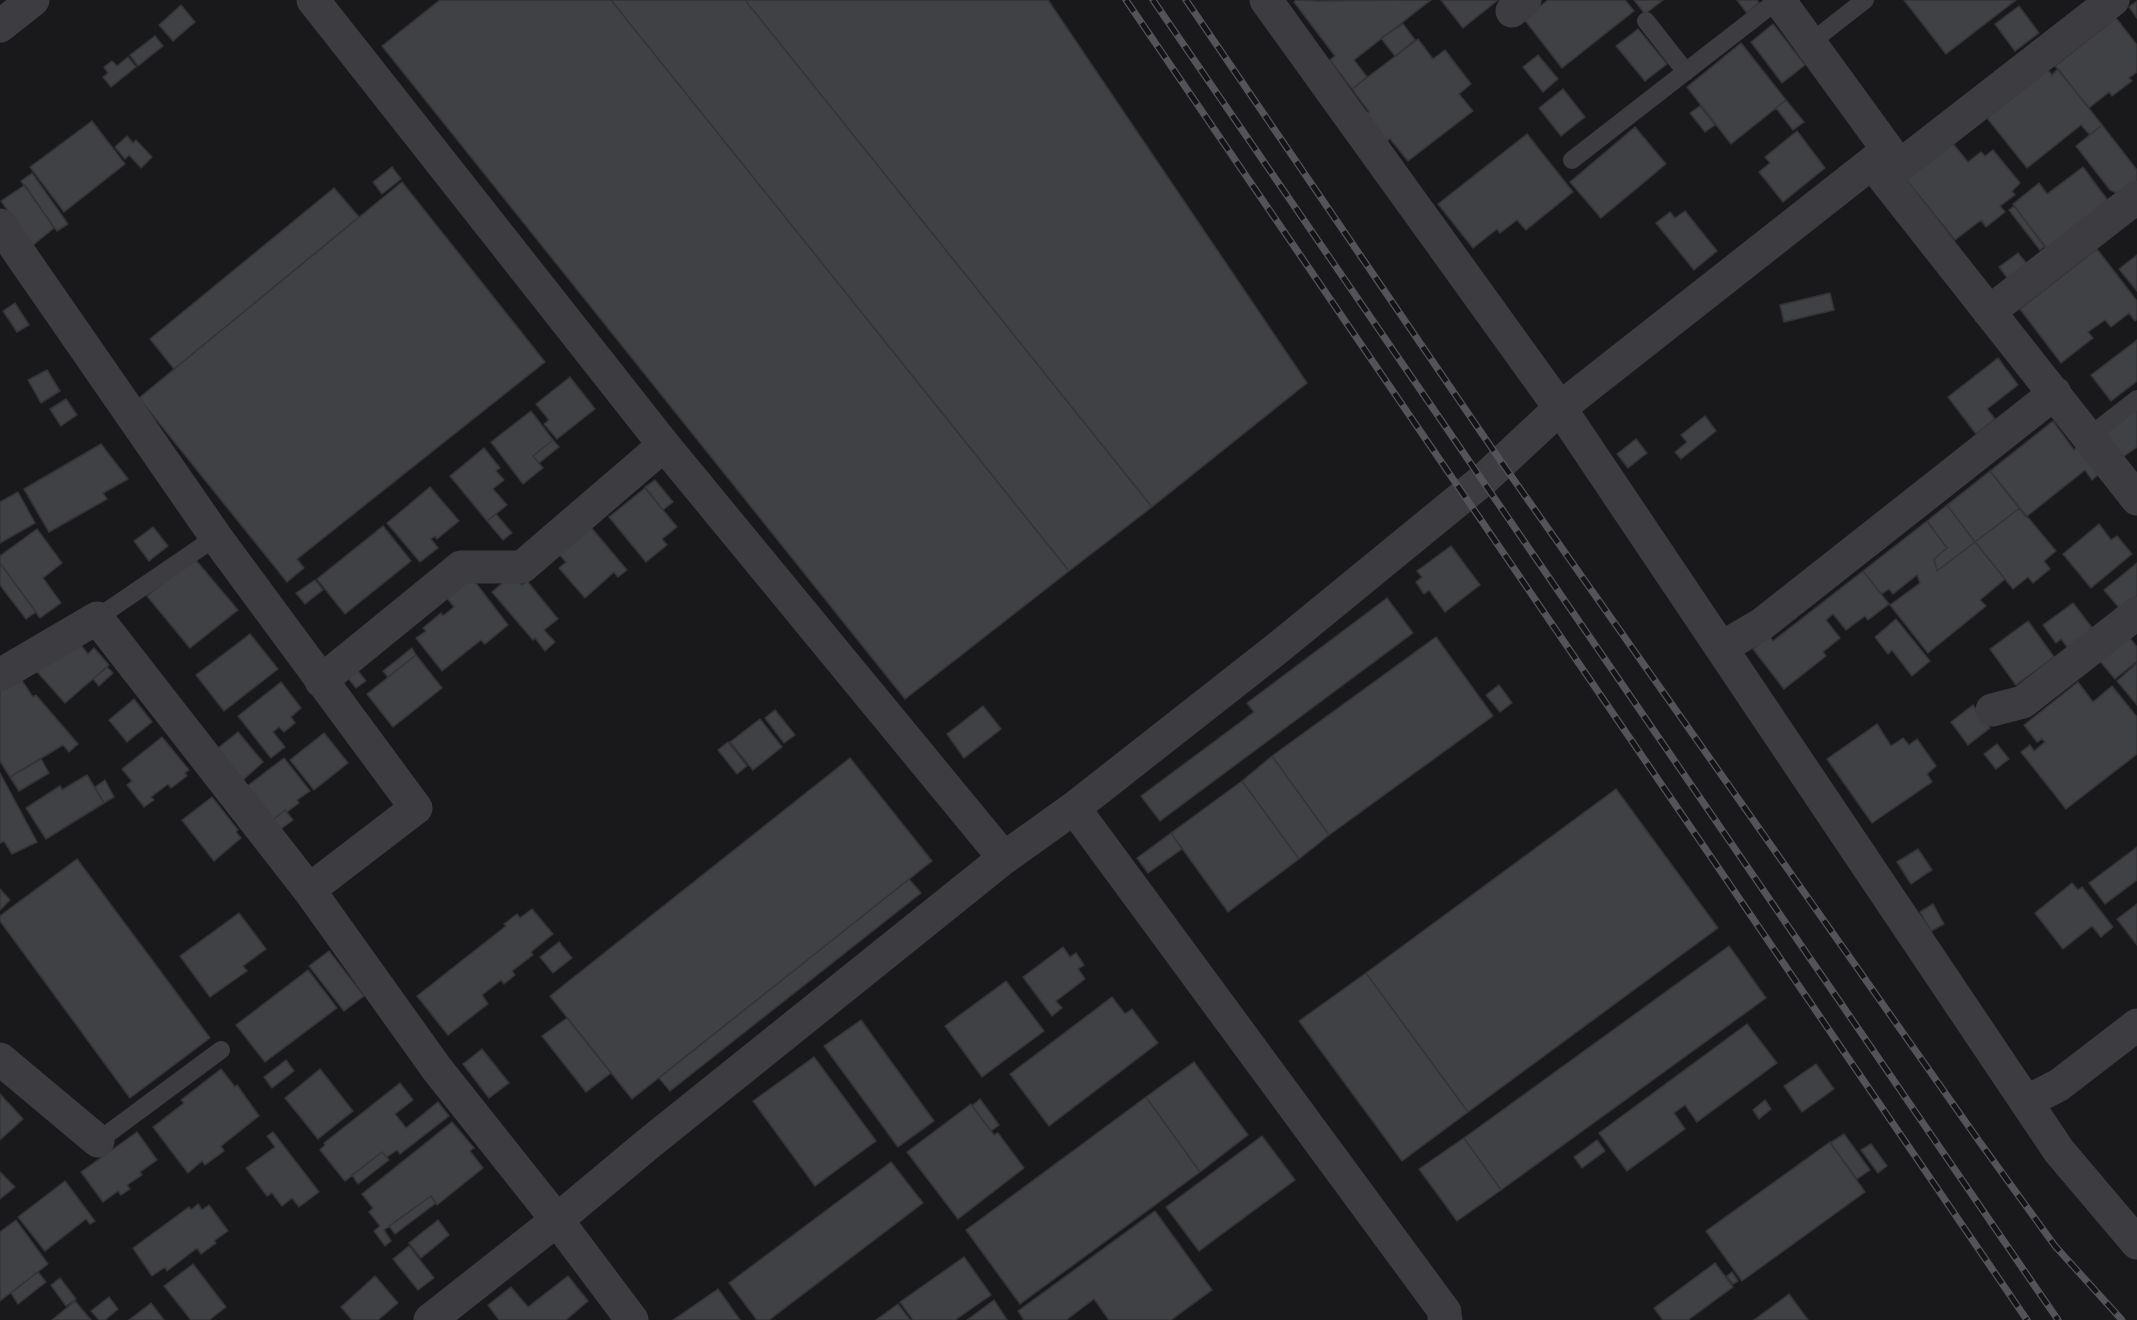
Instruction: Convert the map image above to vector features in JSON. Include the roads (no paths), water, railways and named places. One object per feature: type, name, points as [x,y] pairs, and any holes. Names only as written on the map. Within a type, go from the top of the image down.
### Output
[{"type":"street","points":[[0,26],[33,0]]},
{"type":"street","points":[[313,0],[664,445],[1004,858]]},
{"type":"street","points":[[1266,0],[1560,408],[2059,1151],[2137,1243]]},
{"type":"street","points":[[1779,0],[1888,150],[1878,170]]},
{"type":"street","points":[[430,1320],[1004,858],[1074,808],[1279,647],[1483,480],[1560,408],[1878,170],[2113,0]]},
{"type":"street","points":[[1878,170],[2137,499]]},
{"type":"street","points":[[1989,312],[2137,197]]},
{"type":"street","points":[[0,225],[216,537],[416,808],[309,891]]},
{"type":"street","points":[[1721,648],[1762,624],[2055,393]]},
{"type":"street","points":[[321,681],[462,567],[522,567],[664,445]]},
{"type":"street","points":[[1992,710],[2023,702],[2137,613]]},
{"type":"street","points":[[0,675],[97,618],[309,891],[436,1069],[557,1220],[632,1320]]},
{"type":"street","points":[[1074,808],[1445,1312],[1446,1320]]},
{"type":"street","points":[[2026,1102],[2059,1085],[2137,1025]]},
{"type":"street","points":[[0,1059],[98,1141]]},
{"type":"lane","points":[[1572,160],[1779,0]]},
{"type":"lane","points":[[1810,43],[1865,0]]},
{"type":"lane","points":[[1646,21],[1686,72]]},
{"type":"lane","points":[[2088,437],[2137,399]]},
{"type":"lane","points":[[97,618],[216,537]]},
{"type":"lane","points":[[98,1141],[221,1050]]},
{"type":"railway","points":[[1126,0],[2027,1320]]},
{"type":"railway","points":[[1153,0],[2058,1320]]},
{"type":"railway","points":[[1186,0],[1502,463],[1979,1141],[2055,1246],[2122,1320]]}]
